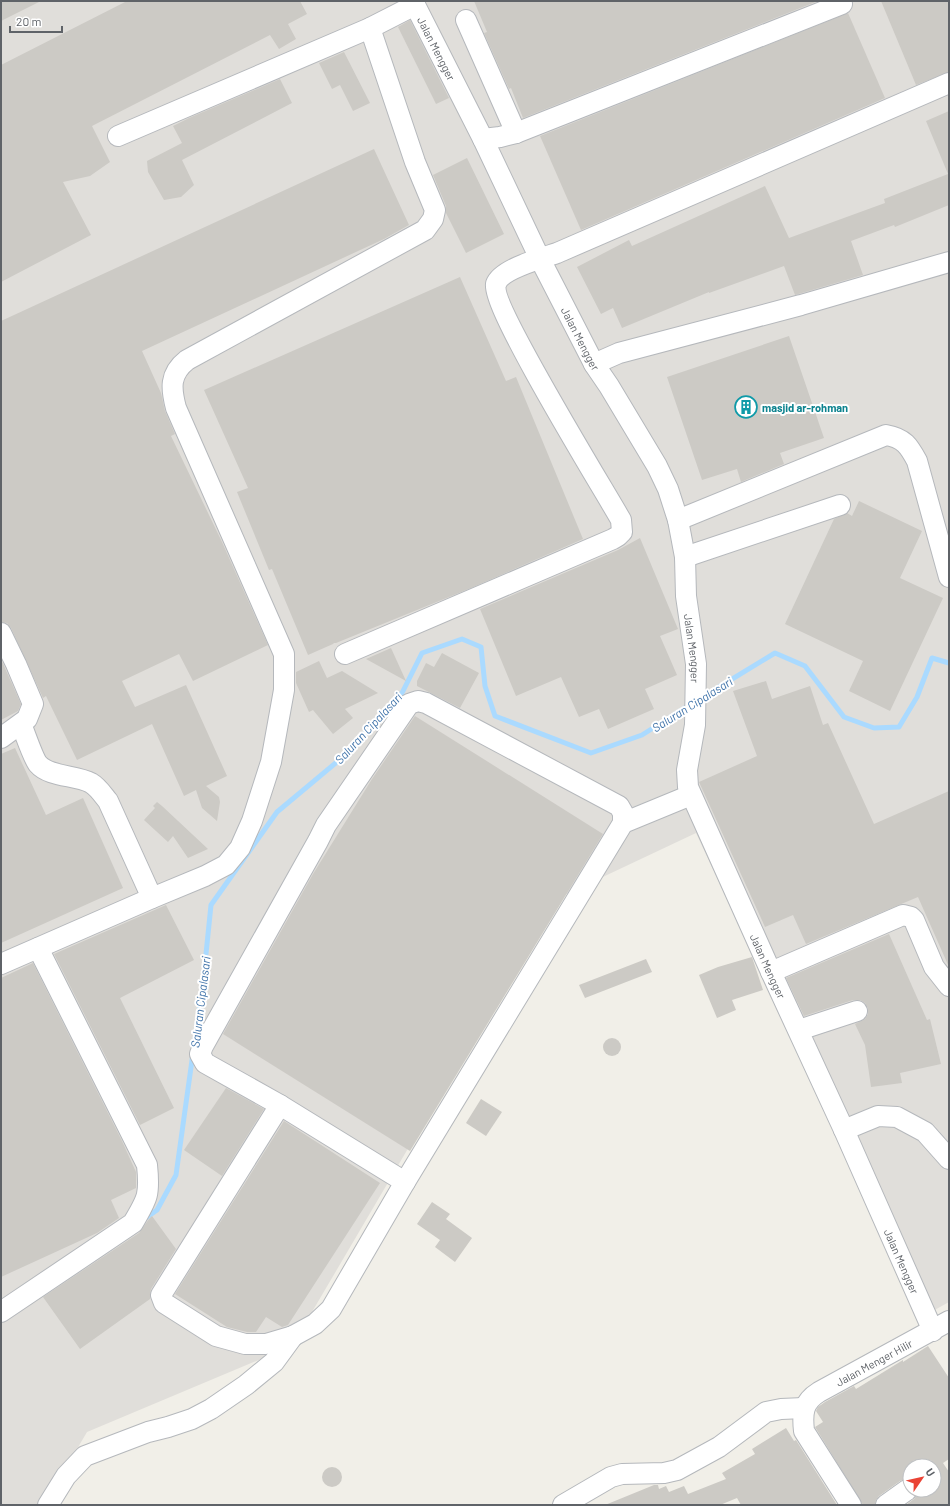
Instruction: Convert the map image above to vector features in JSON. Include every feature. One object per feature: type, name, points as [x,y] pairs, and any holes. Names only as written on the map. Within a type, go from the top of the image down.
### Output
[{"type":"street","points":[[118,136],[370,28],[414,3]]},
{"type":"street","name":"Jalan Mengger","points":[[414,3],[594,364],[609,386],[657,466],[668,489],[678,520],[685,557],[686,596],[696,664],[695,725],[686,770],[688,787],[844,1130],[941,1326]]},
{"type":"street","points":[[483,139],[516,133],[842,4]]},
{"type":"street","points":[[466,20],[516,133]]},
{"type":"street","points":[[1,964],[205,876],[226,865],[240,848],[252,820],[271,762],[284,690],[284,654],[176,408],[172,392],[173,380],[179,366],[186,360],[425,230],[433,219],[435,210],[414,162],[370,28]]},
{"type":"street","points":[[345,654],[618,536],[622,532],[621,520],[518,343],[500,303],[496,286],[499,278],[540,258],[564,250],[949,83]]},
{"type":"street","points":[[594,364],[619,354],[794,307],[949,262]]},
{"type":"street","points":[[678,520],[886,435],[897,437],[910,448],[917,461],[949,577]]},
{"type":"street","points":[[685,557],[840,505]]},
{"type":"street","points":[[1,633],[33,704],[27,719],[1,738]]},
{"type":"street","points":[[405,1182],[280,1105],[205,1064],[200,1054],[201,1049],[326,825],[409,704],[418,701],[426,703],[619,806],[622,813],[623,823]]},
{"type":"street","points":[[21,724],[38,764],[50,772],[72,776],[91,783],[102,793],[108,801],[152,898]]},
{"type":"street","points":[[280,1105],[161,1295],[164,1303],[216,1336],[245,1344],[266,1344],[293,1336],[315,1324],[331,1309],[405,1182],[623,823],[691,794]]},
{"type":"street","points":[[771,972],[904,915],[914,920],[934,967],[949,986]]},
{"type":"street","points":[[1,1312],[133,1223],[145,1203],[149,1186],[146,1164],[38,948]]},
{"type":"street","points":[[799,1030],[858,1011]]},
{"type":"street","points":[[844,1130],[878,1116],[897,1117],[925,1132],[949,1159]]},
{"type":"street","name":"Jalan Menger Hilir","points":[[804,1408],[810,1398],[819,1392],[941,1326]]},
{"type":"street","points":[[48,1505],[66,1476],[85,1456],[148,1432],[192,1419],[211,1409],[246,1385],[274,1362],[293,1336]]},
{"type":"street","points":[[563,1505],[611,1477],[622,1474],[677,1470],[719,1447],[766,1412],[781,1409],[804,1408],[802,1419],[804,1431],[851,1505]]},
{"type":"street","points":[[886,1505],[902,1494]]},
{"type":"shaded area","points":[[1,1],[949,1],[949,1302],[922,1317],[696,833],[554,900],[292,1346],[87,1432],[44,1505],[1,1505]]},
{"type":"building","points":[[1,1],[41,1],[1,21]]},
{"type":"building","points":[[127,1],[300,1],[307,14],[288,24],[296,39],[279,49],[270,35],[92,126],[110,162],[90,176],[63,182],[91,235],[1,282],[1,65]]},
{"type":"building","points":[[474,1],[818,1],[523,118],[511,88],[509,89],[484,33],[487,32]]},
{"type":"building","points":[[881,1],[949,1],[949,72],[916,85]]},
{"type":"building","points":[[848,13],[885,98],[581,230],[540,136]]},
{"type":"building","points":[[410,20],[449,98],[436,104],[398,27]]},
{"type":"building","points":[[344,52],[370,103],[353,111],[340,85],[332,89],[319,63]]},
{"type":"building","points":[[280,79],[292,103],[182,160],[194,185],[181,197],[164,200],[148,172],[147,161],[182,143],[173,126]]},
{"type":"building","points":[[949,111],[949,205],[895,227],[894,225],[851,241],[863,275],[795,295],[784,266],[709,292],[622,328],[613,308],[601,314],[577,267],[629,240],[632,246],[765,186],[789,238],[885,203],[884,199],[948,174],[926,121]]},
{"type":"building","points":[[374,149],[409,225],[384,239],[142,351],[161,393],[165,411],[175,434],[171,436],[222,542],[268,645],[193,681],[179,654],[122,681],[135,707],[186,685],[227,776],[206,786],[219,797],[220,802],[217,821],[202,808],[196,790],[184,796],[152,724],[77,760],[46,696],[43,698],[11,628],[7,623],[1,622],[1,321]]},
{"type":"building","points":[[467,158],[504,234],[466,253],[446,213],[446,206],[433,175]]},
{"type":"building","points":[[460,277],[506,381],[516,377],[583,539],[471,588],[334,643],[308,655],[272,569],[269,570],[237,492],[248,488],[204,390]]},
{"type":"building","name":"masjid ar-rohman","points":[[789,336],[824,438],[780,453],[784,464],[741,482],[737,469],[702,480],[667,377]]},
{"type":"building","points":[[859,501],[922,531],[900,578],[943,598],[890,711],[849,691],[863,661],[785,624],[834,519],[847,513],[852,516]]},
{"type":"building","points":[[640,538],[678,629],[660,636],[677,675],[645,689],[654,709],[608,729],[599,709],[579,717],[561,677],[516,696],[480,609],[618,550]]},
{"type":"building","points":[[391,648],[406,681],[366,659]]},
{"type":"building","points":[[442,653],[479,673],[460,708],[417,686],[417,681],[426,663],[434,667]]},
{"type":"building","points":[[1,659],[21,704],[18,711],[1,720]]},
{"type":"building","points":[[319,661],[327,678],[342,671],[378,693],[345,709],[353,718],[333,734],[313,710],[309,712],[296,683],[296,672]]},
{"type":"building","points":[[766,681],[772,699],[810,686],[823,725],[828,723],[874,824],[949,791],[949,967],[918,897],[806,944],[793,915],[765,927],[699,782],[757,756],[733,691]]},
{"type":"building","points":[[415,716],[603,834],[410,1151],[223,1034],[313,874],[372,779]]},
{"type":"building","points":[[15,748],[46,815],[83,798],[123,888],[1,943],[1,754]]},
{"type":"building","points":[[157,802],[208,849],[188,858],[173,836],[168,842],[144,820],[155,808],[153,806]]},
{"type":"building","points":[[166,905],[194,960],[120,998],[174,1108],[140,1125],[54,954]]},
{"type":"building","points":[[889,934],[927,1020],[930,1019],[941,1064],[900,1073],[902,1083],[871,1087],[865,1045],[855,1024],[865,1019],[868,1014],[868,1008],[865,1003],[860,1000],[853,1000],[804,1016],[786,978]]},
{"type":"building","points":[[752,957],[763,990],[732,1000],[736,1010],[717,1018],[699,975],[718,967]]},
{"type":"building","points":[[646,959],[652,972],[585,998],[579,985]]},
{"type":"building","points":[[33,963],[122,1141],[136,1172],[136,1188],[111,1200],[119,1218],[97,1233],[1,1277],[1,978]]},
{"type":"building","points":[[608,1038],[616,1038],[621,1043],[619,1054],[616,1056],[608,1056],[603,1051],[603,1043]]},
{"type":"building","points":[[226,1088],[264,1109],[222,1176],[184,1150]]},
{"type":"building","points":[[481,1099],[502,1112],[486,1136],[466,1123]]},
{"type":"building","points":[[284,1121],[380,1183],[288,1325],[282,1327],[266,1317],[256,1332],[247,1332],[227,1327],[175,1294]]},
{"type":"building","points":[[432,1202],[450,1214],[446,1219],[472,1238],[455,1262],[435,1247],[440,1240],[417,1224]]},
{"type":"building","points":[[152,1216],[176,1249],[151,1289],[150,1299],[80,1349],[43,1297],[139,1233]]},
{"type":"building","points":[[928,1346],[949,1378],[949,1459],[943,1463],[949,1472],[949,1505],[906,1505],[915,1498],[942,1498],[942,1458],[902,1458],[902,1480],[879,1496],[875,1505],[863,1505],[815,1427],[823,1422],[816,1411],[818,1407],[854,1386],[856,1389],[903,1360],[903,1362]]},
{"type":"building","points":[[786,1428],[794,1441],[796,1440],[837,1505],[741,1505],[737,1498],[720,1505],[605,1505],[654,1485],[658,1485],[659,1489],[666,1486],[669,1492],[684,1486],[688,1494],[726,1479],[722,1473],[755,1454],[752,1449]]},
{"type":"building","points":[[328,1467],[336,1467],[342,1473],[342,1481],[336,1487],[328,1487],[322,1481],[322,1473]]},
{"type":"waterway","name":"Saluran Cipalasari","points":[[194,1046],[202,993],[211,905],[277,812],[344,756],[402,693],[422,653],[462,639],[481,647],[485,686],[495,716],[591,753],[642,735],[691,704]]},
{"type":"waterway","name":"Saluran Cipalasari","points":[[701,698],[775,653],[805,666],[844,717],[874,728],[899,727],[917,697],[932,658],[949,663]]},
{"type":"waterway","name":"Saluran Cipalasari","points":[[143,1220],[157,1210],[176,1175],[193,1053]]},
{"type":"place","name":"masjid ar-rohman","points":[[746,407]]}]
